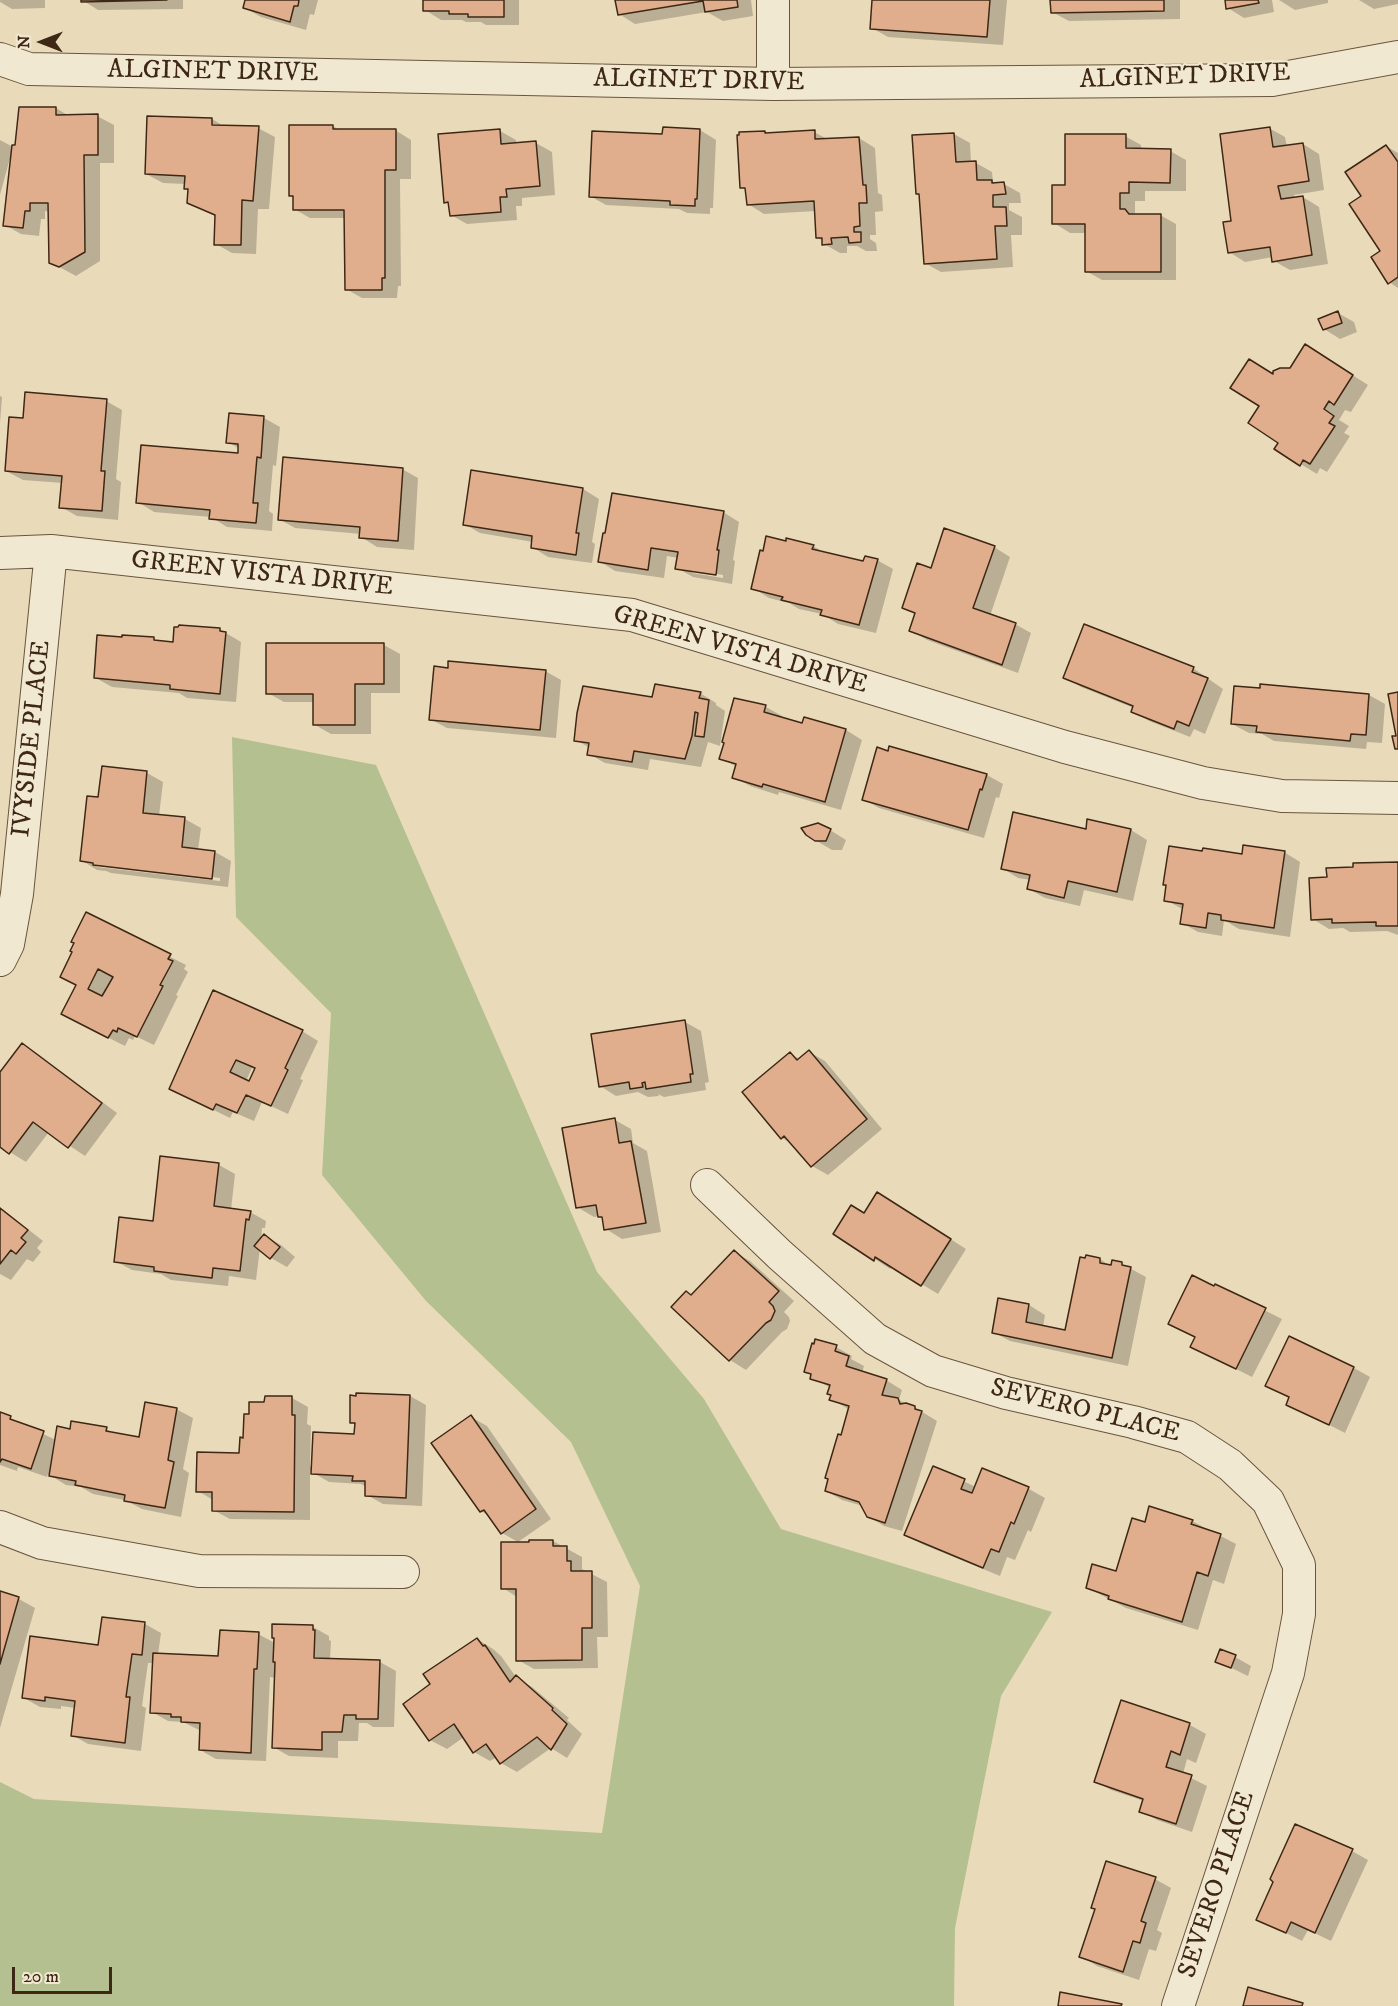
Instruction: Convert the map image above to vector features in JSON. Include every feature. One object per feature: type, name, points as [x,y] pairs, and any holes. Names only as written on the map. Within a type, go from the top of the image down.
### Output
[{"type":"street","points":[[773,0],[773,84]]},
{"type":"street","name":"ALGINET DRIVE","points":[[0,59],[29,69],[773,84],[1272,80],[1398,57]]},
{"type":"street","name":"GREEN VISTA DRIVE","points":[[0,553],[51,551],[632,615],[1065,747],[1203,783],[1282,796],[1398,798]]},
{"type":"street","name":"IVYSIDE PLACE","points":[[0,960],[8,945],[17,894],[51,551]]},
{"type":"street","name":"SEVERO PLACE","points":[[707,1185],[780,1255],[876,1339],[933,1371],[1006,1393],[1133,1422],[1187,1437],[1230,1465],[1269,1501],[1299,1565],[1299,1614],[1288,1673],[1178,2006]]},
{"type":"street","points":[[0,1527],[42,1543],[199,1571],[403,1572]]},
{"type":"green space","points":[[232,737],[376,765],[597,1272],[704,1399],[781,1529],[1052,1612],[1001,1696],[955,1928],[954,2006],[0,2006],[0,1782],[34,1799],[602,1833],[640,1586],[571,1442],[426,1301],[322,1175],[331,1013],[236,917]]},
{"type":"building","points":[[81,0],[167,0],[81,2]]},
{"type":"building","points":[[245,0],[299,0],[298,6],[294,6],[290,22],[243,8]]},
{"type":"building","points":[[423,0],[504,0],[504,17],[468,17],[468,14],[449,14],[449,11],[423,11]]},
{"type":"building","points":[[615,0],[737,0],[738,7],[705,12],[703,1],[618,15]]},
{"type":"building","points":[[872,0],[990,0],[987,37],[870,29]]},
{"type":"building","points":[[1050,0],[1164,0],[1164,11],[1051,13]]},
{"type":"building","points":[[1225,0],[1258,0],[1259,3],[1226,9]]},
{"type":"building","points":[[19,107],[56,107],[56,115],[98,114],[98,155],[84,155],[85,252],[59,267],[49,263],[48,203],[30,203],[30,211],[25,211],[23,228],[3,226],[12,145],[15,145]]},
{"type":"building","points":[[147,116],[212,118],[212,125],[259,126],[253,201],[242,200],[241,245],[214,245],[215,215],[187,203],[188,189],[184,189],[185,176],[145,174]]},
{"type":"building","points":[[289,125],[333,125],[333,129],[396,129],[396,170],[385,170],[385,278],[382,278],[382,290],[345,290],[344,210],[293,210],[293,196],[289,196]]},
{"type":"building","points":[[663,127],[700,129],[695,206],[670,205],[670,201],[589,197],[592,131],[662,134]]},
{"type":"building","points":[[1270,127],[1273,147],[1303,143],[1309,181],[1278,186],[1281,199],[1303,196],[1312,255],[1272,262],[1270,247],[1228,253],[1223,222],[1231,221],[1220,134]]},
{"type":"building","points":[[500,129],[501,144],[536,141],[540,186],[506,189],[507,197],[500,197],[501,212],[450,216],[448,202],[444,203],[438,134]]},
{"type":"building","points":[[815,130],[815,139],[859,137],[863,185],[866,185],[867,203],[859,203],[860,226],[854,227],[854,232],[861,232],[861,242],[849,243],[848,237],[831,238],[832,244],[822,245],[822,238],[816,238],[814,201],[747,205],[745,188],[740,188],[737,135],[739,132]]},
{"type":"building","points":[[954,133],[956,162],[976,161],[977,180],[992,180],[992,183],[1004,182],[1006,194],[993,195],[993,207],[1006,207],[1007,226],[995,226],[997,259],[924,264],[912,135]]},
{"type":"building","points":[[1065,134],[1126,134],[1126,148],[1171,149],[1170,183],[1129,182],[1129,193],[1120,193],[1120,209],[1125,209],[1129,214],[1161,214],[1161,272],[1085,272],[1085,224],[1052,224],[1052,185],[1065,185]]},
{"type":"building","points":[[1386,145],[1398,162],[1398,277],[1388,284],[1371,257],[1380,251],[1349,204],[1361,196],[1345,172]]},
{"type":"building","points":[[1338,311],[1342,323],[1323,330],[1318,319]]},
{"type":"building","points":[[1305,344],[1353,375],[1334,405],[1329,401],[1324,409],[1334,416],[1329,423],[1335,426],[1310,464],[1303,460],[1300,466],[1274,449],[1278,443],[1248,423],[1259,406],[1230,388],[1249,359],[1273,374],[1273,371],[1280,368],[1290,368]]},
{"type":"building","points":[[25,392],[107,399],[101,471],[105,471],[102,511],[59,508],[62,476],[5,471],[9,417],[23,418]]},
{"type":"building","points":[[229,413],[264,416],[261,458],[257,457],[253,503],[258,503],[256,523],[209,519],[210,510],[136,503],[141,445],[238,453],[238,444],[226,443]]},
{"type":"building","points":[[283,457],[403,468],[398,541],[359,538],[360,527],[278,520]]},
{"type":"building","points":[[471,470],[583,488],[576,533],[579,533],[576,555],[531,548],[532,536],[463,525]]},
{"type":"building","points":[[612,493],[724,511],[717,550],[719,550],[716,575],[675,569],[678,552],[651,548],[648,570],[598,562]]},
{"type":"building","points":[[944,528],[995,546],[973,608],[1016,623],[1002,665],[909,631],[915,613],[902,608],[917,563],[931,568]]},
{"type":"building","points":[[766,536],[814,545],[812,549],[863,561],[865,556],[878,559],[859,625],[820,615],[822,610],[781,600],[783,597],[751,589],[760,550],[763,551]]},
{"type":"building","points":[[1084,624],[1194,667],[1192,672],[1208,678],[1189,726],[1177,721],[1174,729],[1131,712],[1133,706],[1063,678]]},
{"type":"building","points":[[179,625],[220,628],[220,631],[226,632],[220,694],[170,689],[170,685],[94,678],[97,635],[154,637],[154,640],[173,642],[174,627]]},
{"type":"building","points":[[266,643],[384,643],[384,684],[355,684],[355,725],[313,725],[313,694],[266,694]]},
{"type":"building","points":[[448,661],[546,670],[540,730],[429,720],[434,666],[448,668]]},
{"type":"building","points":[[655,684],[701,692],[699,698],[709,700],[704,737],[695,736],[698,713],[695,712],[692,736],[685,759],[634,751],[632,762],[587,755],[589,743],[574,741],[583,686],[652,697]]},
{"type":"building","points":[[1260,684],[1369,694],[1366,735],[1351,734],[1350,741],[1256,732],[1257,726],[1231,724],[1234,686],[1260,688]]},
{"type":"building","points":[[1398,692],[1398,749],[1395,749],[1392,736],[1396,736],[1388,694]]},
{"type":"building","points":[[734,698],[766,705],[764,712],[802,723],[804,717],[846,729],[825,802],[763,784],[762,787],[732,778],[736,764],[719,759]]},
{"type":"building","points":[[889,746],[987,774],[982,790],[980,789],[968,830],[862,800],[877,747],[888,751]]},
{"type":"building","points":[[102,766],[147,771],[143,813],[185,817],[182,847],[215,851],[212,879],[93,865],[93,863],[80,861],[87,796],[98,797]]},
{"type":"building","points":[[1013,812],[1086,829],[1087,819],[1131,829],[1117,892],[1068,881],[1064,898],[1027,889],[1030,875],[1001,869]]},
{"type":"building","points":[[818,823],[831,829],[826,841],[815,841],[801,828]]},
{"type":"building","points":[[1243,845],[1285,851],[1274,928],[1221,920],[1221,915],[1208,913],[1206,928],[1180,924],[1183,904],[1164,901],[1166,885],[1163,885],[1169,846],[1242,854]]},
{"type":"building","points":[[1398,862],[1398,926],[1376,926],[1376,922],[1332,923],[1332,919],[1311,920],[1309,878],[1327,877],[1326,868],[1353,867],[1353,863]]},
{"type":"building","points":[[86,912],[171,954],[168,959],[173,961],[160,985],[163,986],[137,1037],[118,1028],[117,1032],[113,1030],[108,1038],[61,1014],[76,985],[60,977],[72,952],[70,951],[74,943],[71,942]],"holes":[[[98,969],[113,977],[102,996],[88,989]]]},
{"type":"building","points":[[213,990],[303,1030],[285,1068],[288,1070],[271,1106],[246,1095],[237,1113],[216,1104],[213,1110],[169,1089]],"holes":[[[236,1060],[255,1068],[249,1081],[230,1072]]]},
{"type":"building","points":[[685,1020],[693,1074],[690,1074],[691,1082],[646,1089],[645,1082],[642,1083],[643,1087],[630,1089],[629,1082],[599,1087],[591,1034]]},
{"type":"building","points":[[22,1043],[102,1103],[68,1148],[33,1122],[9,1154],[0,1147],[0,1072]]},
{"type":"building","points":[[809,1050],[867,1119],[811,1167],[784,1136],[781,1139],[742,1092],[790,1052],[797,1060]]},
{"type":"building","points":[[615,1118],[619,1143],[631,1141],[646,1223],[604,1230],[602,1217],[598,1217],[596,1205],[576,1208],[562,1128]]},
{"type":"building","points":[[160,1156],[219,1163],[214,1206],[251,1211],[249,1220],[246,1219],[240,1271],[213,1268],[212,1278],[154,1271],[154,1267],[114,1262],[119,1217],[153,1221]]},
{"type":"building","points":[[877,1192],[951,1239],[921,1286],[875,1257],[874,1261],[833,1234],[851,1205],[864,1213]]},
{"type":"building","points":[[0,1208],[28,1230],[21,1238],[26,1242],[16,1254],[11,1250],[0,1264]]},
{"type":"building","points":[[264,1234],[280,1247],[270,1259],[254,1246]]},
{"type":"building","points":[[734,1250],[779,1291],[769,1302],[775,1311],[771,1320],[729,1361],[671,1307],[686,1291],[691,1295]]},
{"type":"building","points":[[1086,1255],[1100,1258],[1100,1263],[1111,1265],[1112,1260],[1131,1267],[1112,1358],[992,1333],[998,1298],[1029,1304],[1026,1322],[1065,1330],[1080,1257],[1085,1258]]},
{"type":"building","points":[[1192,1275],[1266,1308],[1236,1369],[1190,1347],[1195,1337],[1168,1324]]},
{"type":"building","points":[[1289,1336],[1354,1367],[1329,1425],[1286,1405],[1289,1397],[1265,1386]]},
{"type":"building","points":[[815,1339],[837,1345],[835,1351],[849,1356],[846,1366],[887,1379],[882,1395],[898,1398],[900,1404],[906,1403],[922,1411],[885,1523],[867,1517],[859,1502],[825,1491],[828,1479],[825,1478],[849,1406],[829,1400],[831,1395],[827,1394],[830,1385],[810,1379],[811,1374],[804,1372]]},
{"type":"building","points":[[356,1393],[410,1395],[406,1498],[365,1496],[365,1481],[352,1481],[353,1476],[311,1474],[313,1432],[354,1434],[355,1423],[350,1423],[350,1395],[356,1396]]},
{"type":"building","points":[[265,1396],[292,1396],[292,1415],[295,1415],[294,1512],[212,1511],[212,1492],[196,1492],[197,1452],[239,1453],[240,1437],[243,1438],[244,1414],[249,1414],[249,1402],[264,1402]]},
{"type":"building","points":[[145,1402],[177,1408],[168,1460],[174,1462],[165,1508],[124,1501],[125,1495],[75,1485],[76,1481],[49,1476],[57,1426],[70,1429],[71,1421],[107,1427],[106,1431],[139,1437]]},
{"type":"building","points":[[0,1412],[11,1416],[10,1419],[44,1431],[31,1469],[2,1459],[0,1462]]},
{"type":"building","points":[[471,1415],[536,1509],[501,1534],[484,1510],[480,1512],[431,1443]]},
{"type":"building","points":[[933,1466],[965,1479],[961,1489],[972,1493],[982,1468],[1029,1487],[1014,1524],[1011,1522],[999,1552],[991,1549],[983,1568],[904,1535]]},
{"type":"building","points":[[1149,1506],[1193,1520],[1191,1524],[1221,1534],[1208,1576],[1197,1572],[1182,1622],[1108,1599],[1109,1596],[1086,1588],[1092,1564],[1116,1571],[1132,1518],[1145,1522]]},
{"type":"building","points":[[529,1540],[553,1540],[553,1546],[567,1546],[567,1561],[571,1561],[571,1571],[592,1571],[592,1628],[582,1628],[582,1660],[516,1661],[516,1589],[501,1589],[501,1542],[529,1542]]},
{"type":"building","points":[[0,1591],[19,1597],[0,1664]]},
{"type":"building","points":[[102,1617],[145,1622],[142,1655],[132,1654],[126,1697],[130,1697],[125,1743],[71,1736],[75,1701],[45,1697],[45,1701],[22,1698],[30,1636],[98,1645]]},
{"type":"building","points":[[272,1624],[313,1625],[313,1630],[315,1630],[314,1658],[380,1660],[378,1719],[356,1719],[356,1715],[344,1715],[342,1732],[322,1732],[322,1750],[272,1748],[275,1662],[273,1662]]},
{"type":"building","points":[[220,1630],[259,1632],[257,1669],[254,1669],[251,1753],[199,1750],[200,1723],[181,1722],[181,1717],[171,1717],[171,1714],[150,1713],[153,1653],[218,1656]]},
{"type":"building","points":[[477,1638],[483,1646],[485,1645],[510,1682],[516,1675],[553,1708],[552,1710],[567,1724],[551,1750],[537,1737],[500,1764],[486,1744],[473,1753],[454,1724],[429,1741],[403,1704],[430,1684],[423,1674]]},
{"type":"building","points":[[1220,1649],[1236,1655],[1231,1668],[1215,1662]]},
{"type":"building","points":[[1121,1700],[1190,1723],[1180,1755],[1171,1751],[1166,1767],[1192,1775],[1176,1824],[1139,1812],[1143,1799],[1094,1782]]},
{"type":"building","points":[[1295,1824],[1353,1849],[1315,1933],[1291,1922],[1286,1933],[1256,1920],[1273,1882],[1270,1879]]},
{"type":"building","points":[[1106,1861],[1156,1877],[1141,1921],[1146,1923],[1140,1943],[1133,1941],[1123,1972],[1079,1957],[1095,1909],[1091,1908]]},
{"type":"building","points":[[1248,1987],[1303,2003],[1302,2006],[1243,2006]]},
{"type":"building","points":[[1060,1992],[1122,2004],[1121,2006],[1058,2006]]}]
